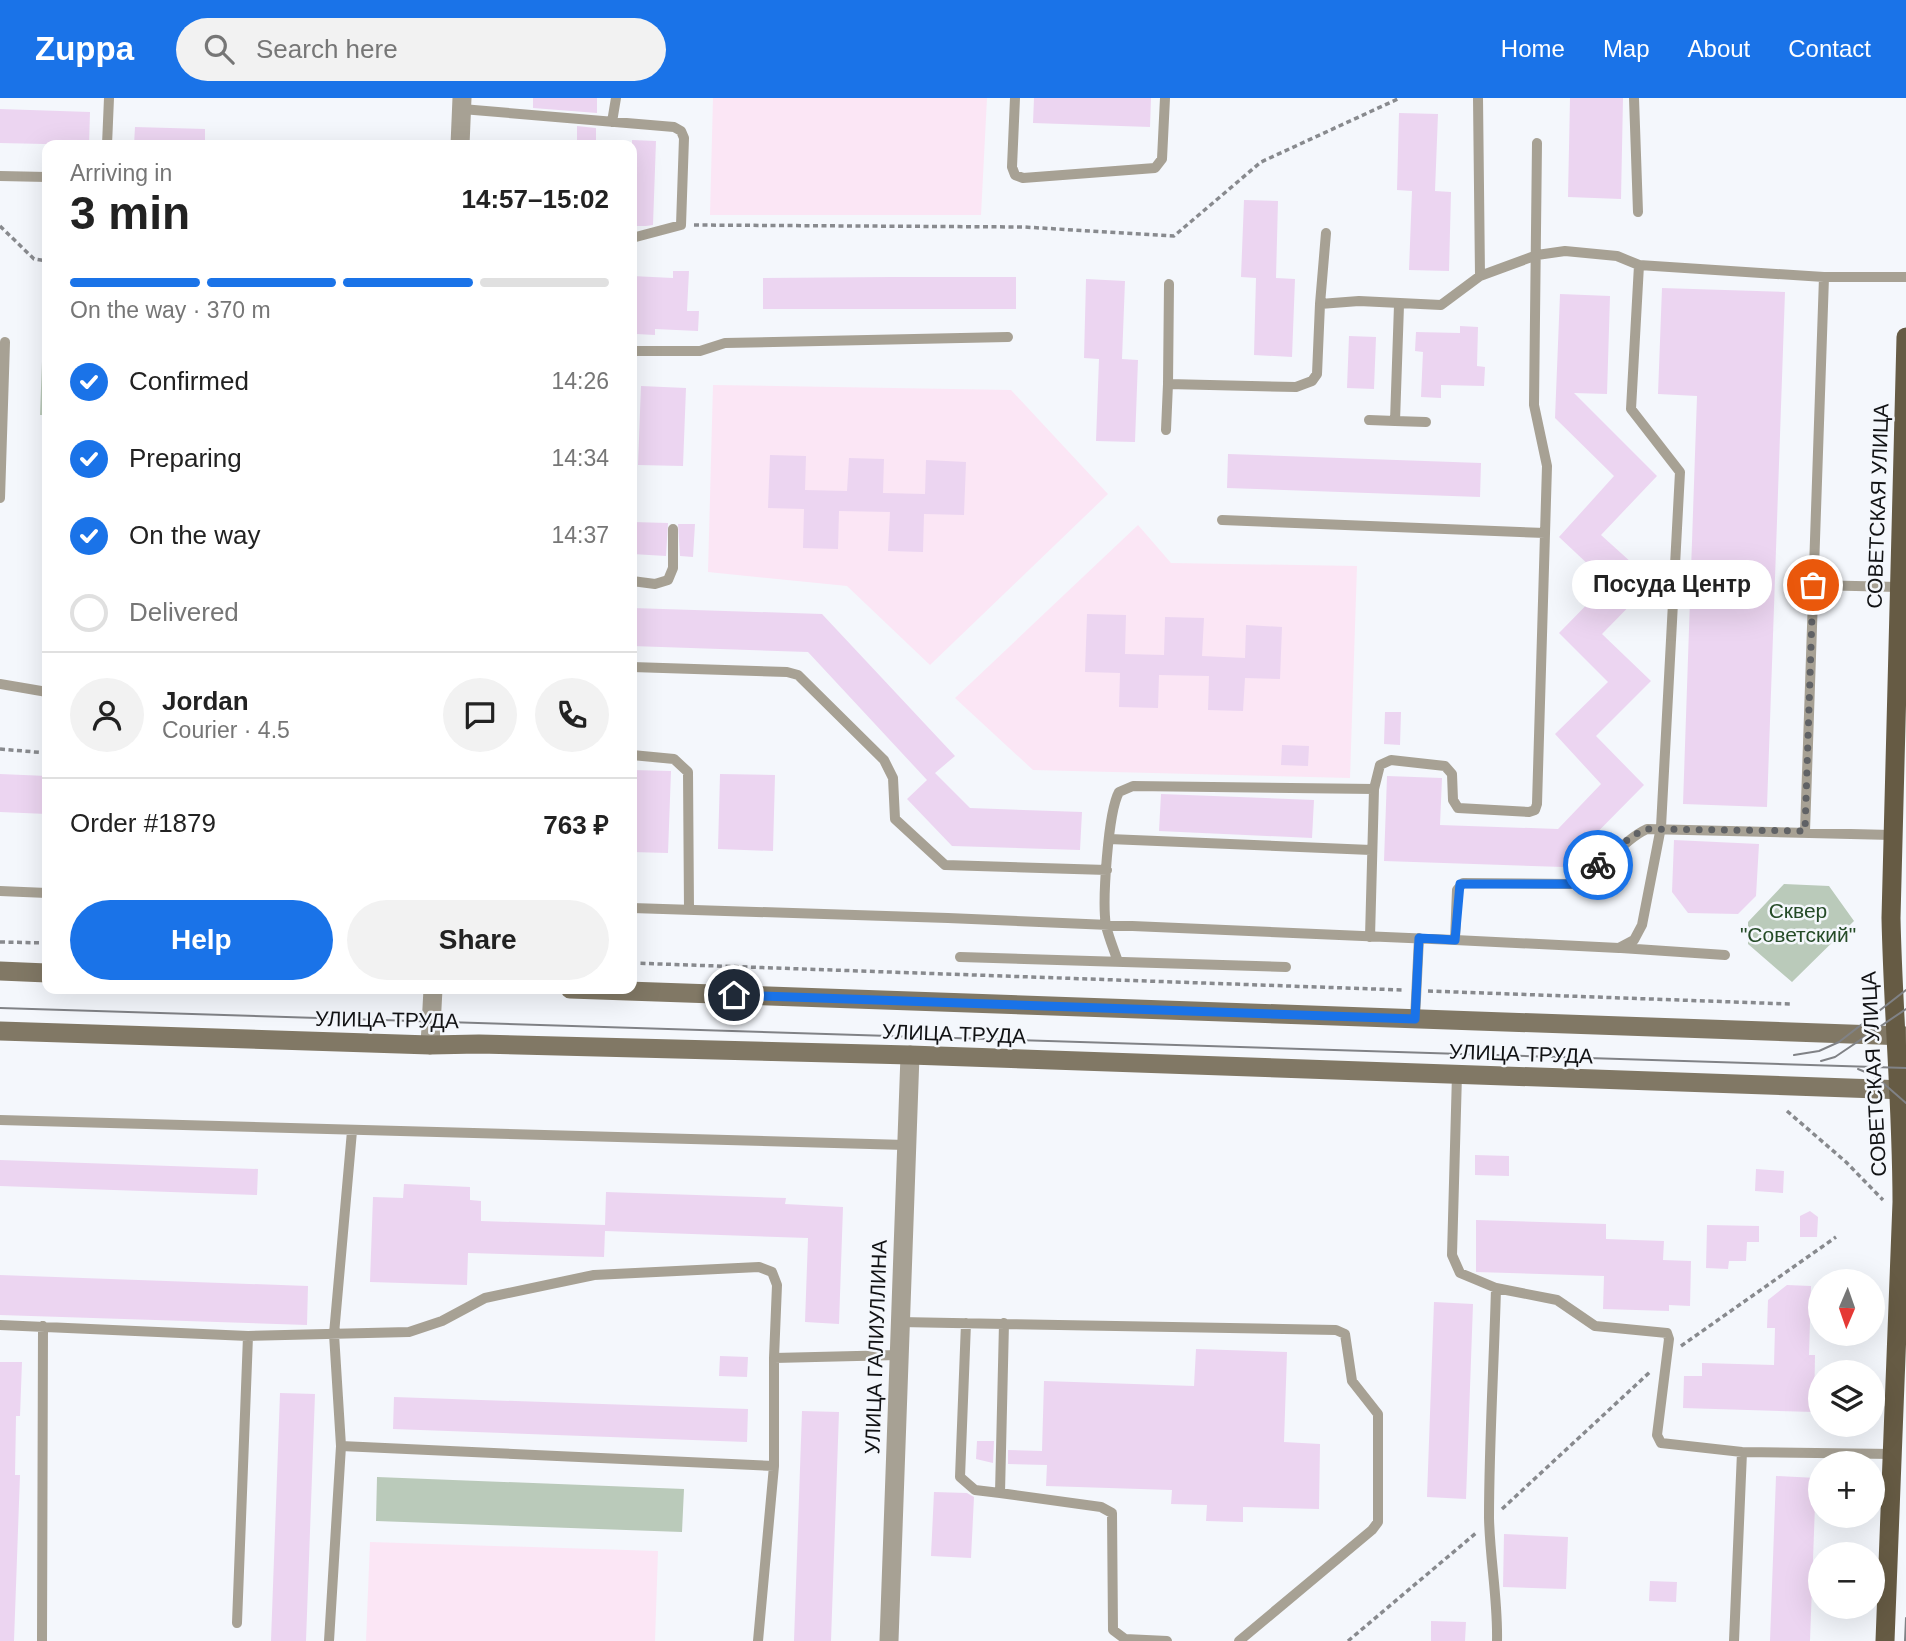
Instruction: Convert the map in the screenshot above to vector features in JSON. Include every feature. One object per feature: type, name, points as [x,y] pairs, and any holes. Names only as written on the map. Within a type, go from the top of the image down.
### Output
[{"type":"main road","name":"СОВЕТСКАЯ УЛИЦА","points":[[1885,1641],[1902,1202],[1902,1090],[1892,835],[1906,337]]},
{"type":"main road","points":[[0,971],[42,972]]},
{"type":"main road","name":"УЛИЦА ТРУДА","points":[[637,991],[1900,1036]]},
{"type":"main road","name":"УЛИЦА ТРУДА","points":[[0,1031],[430,1045],[910,1055],[1902,1090]]},
{"type":"street","points":[[460,140],[462,103]]},
{"type":"street","points":[[430,1045],[433,994]]},
{"type":"street","name":"УЛИЦА ГАЛИУЛЛИНА","points":[[889,1641],[910,1055]]},
{"type":"lane","points":[[107,140],[109,98]]},
{"type":"lane","points":[[612,122],[616,98]]},
{"type":"lane","points":[[1014,98],[1012,167],[1015,175],[1023,178],[1155,168],[1162,159],[1165,98]]},
{"type":"lane","points":[[1478,98],[1480,276]]},
{"type":"lane","points":[[1634,98],[1639,212]]},
{"type":"lane","points":[[462,103],[674,127],[681,131],[684,138],[681,225],[637,236]]},
{"type":"lane","points":[[1370,937],[1374,789],[1377,769],[1385,761],[1439,765],[1452,774],[1453,800],[1458,808],[1529,812],[1537,807],[1547,466],[1534,405],[1537,143]]},
{"type":"lane","points":[[0,176],[42,177]]},
{"type":"lane","points":[[1168,384],[1305,386],[1317,374],[1319,366],[1325,233]]},
{"type":"lane","points":[[1320,304],[1359,301],[1441,305],[1480,276],[1537,255],[1565,251],[1592,252],[1639,265],[1824,277],[1906,278]]},
{"type":"lane","points":[[1619,948],[1634,940],[1642,925],[1661,827],[1680,472],[1631,409],[1639,265]]},
{"type":"lane","points":[[1805,831],[1824,277]]},
{"type":"lane","points":[[1166,430],[1169,284]]},
{"type":"lane","points":[[1395,421],[1399,305]]},
{"type":"lane","points":[[637,351],[700,351],[725,343],[1008,337]]},
{"type":"lane","points":[[0,498],[5,342]]},
{"type":"lane","points":[[1369,420],[1426,422]]},
{"type":"lane","points":[[1222,520],[1545,533]]},
{"type":"lane","points":[[637,582],[655,584],[668,580],[673,568],[673,529]]},
{"type":"lane","points":[[1813,585],[1898,587]]},
{"type":"lane","points":[[637,667],[787,672],[798,675],[884,760],[893,778],[895,819],[945,865],[1107,870]]},
{"type":"lane","points":[[0,684],[42,691]]},
{"type":"lane","points":[[637,755],[674,758],[688,772],[689,910]]},
{"type":"lane","points":[[1118,962],[1106,924],[1110,839],[1119,792],[1133,786],[1374,789]]},
{"type":"lane","points":[[1455,940],[1457,890],[1463,883],[1572,884],[1584,878],[1632,836],[1661,827],[1892,835]]},
{"type":"lane","points":[[1110,839],[1371,850]]},
{"type":"lane","points":[[0,891],[42,893]]},
{"type":"lane","points":[[637,908],[1106,924],[1725,955]]},
{"type":"lane","points":[[1415,1019],[1419,938]]},
{"type":"lane","points":[[960,957],[1286,967]]},
{"type":"lane","points":[[1457,1074],[1452,1255],[1460,1273],[1496,1288],[1557,1300],[1595,1326],[1664,1331],[1668,1336],[1659,1441],[1742,1452],[1893,1454]]},
{"type":"lane","points":[[0,1120],[906,1145]]},
{"type":"lane","points":[[329,1641],[341,1446],[334,1334],[352,1131]]},
{"type":"lane","points":[[0,1325],[248,1336],[409,1332],[442,1321],[485,1298],[594,1275],[759,1267],[772,1272],[777,1285],[774,1466],[758,1641]]},
{"type":"lane","points":[[1496,1288],[1489,1521],[1492,1581],[1497,1603],[1497,1641]]},
{"type":"lane","points":[[900,1322],[1336,1330],[1345,1334],[1352,1381],[1378,1414],[1378,1522],[1372,1531],[1239,1641]]},
{"type":"lane","points":[[1000,1493],[1004,1323]]},
{"type":"lane","points":[[966,1324],[960,1477],[975,1490],[1101,1507],[1112,1513],[1113,1630],[1125,1639],[1167,1641]]},
{"type":"lane","points":[[42,1641],[43,1326]]},
{"type":"lane","points":[[237,1623],[248,1336]]},
{"type":"lane","points":[[774,1358],[898,1355]]},
{"type":"lane","points":[[341,1446],[774,1466]]},
{"type":"lane","points":[[1734,1641],[1742,1452]]},
{"type":"path","points":[[681,225],[1024,227],[1174,236],[1261,162],[1400,98]]},
{"type":"path","points":[[0,226],[34,259],[42,260]]},
{"type":"path","points":[[0,749],[42,753]]},
{"type":"path","points":[[0,942],[42,943]]},
{"type":"path","points":[[637,963],[1790,1004]]},
{"type":"path","points":[[1787,1111],[1846,1162],[1883,1201]]},
{"type":"path","points":[[1348,1641],[1489,1521],[1667,1356],[1836,1237]]},
{"type":"shaded area","points":[[713,98],[987,98],[981,215],[710,215]]},
{"type":"shaded area","points":[[713,385],[1011,390],[1108,494],[930,665],[847,586],[708,572]]},
{"type":"shaded area","points":[[1138,525],[1171,563],[1357,566],[1350,778],[1033,770],[955,698]]},
{"type":"shaded area","points":[[370,1542],[658,1551],[655,1641],[366,1641]]},
{"type":"green space","points":[[42,362],[42,415],[40,415]]},
{"type":"green space","name":"Сквер \"Советский\"","points":[[1784,884],[1829,886],[1854,921],[1792,982],[1748,944],[1748,922]]},
{"type":"green space","points":[[377,1477],[684,1489],[682,1532],[376,1521]]},
{"type":"building","points":[[533,98],[597,98],[597,113],[533,108]]},
{"type":"building","points":[[1034,98],[1151,98],[1150,127],[1033,123]]},
{"type":"building","points":[[1570,98],[1623,98],[1621,199],[1568,197]]},
{"type":"building","points":[[0,109],[90,112],[89,140],[42,140],[42,144],[0,143]]},
{"type":"building","points":[[1399,113],[1438,114],[1435,191],[1451,192],[1449,271],[1409,270],[1412,191],[1397,190]]},
{"type":"building","points":[[577,126],[596,128],[596,140],[577,140]]},
{"type":"building","points":[[135,127],[205,129],[205,140],[134,140]]},
{"type":"building","points":[[637,140],[656,141],[653,225],[637,226]]},
{"type":"building","points":[[1244,200],[1278,201],[1276,278],[1295,279],[1292,357],[1254,355],[1256,278],[1241,277]]},
{"type":"building","points":[[673,271],[689,271],[687,311],[699,311],[698,331],[655,329],[655,335],[637,334],[637,276],[673,278]]},
{"type":"building","points":[[1016,277],[1016,309],[763,309],[763,278]]},
{"type":"building","points":[[1086,279],[1125,281],[1122,359],[1138,360],[1135,442],[1096,441],[1099,359],[1084,358]]},
{"type":"building","points":[[1662,288],[1785,292],[1767,807],[1683,804],[1697,396],[1658,394]]},
{"type":"building","points":[[1560,294],[1610,296],[1607,394],[1574,393],[1657,476],[1601,535],[1653,582],[1602,634],[1651,681],[1596,736],[1644,785],[1563,867],[1384,861],[1387,776],[1442,778],[1440,825],[1558,829],[1601,784],[1555,734],[1608,682],[1559,633],[1608,583],[1559,537],[1614,476],[1555,418]]},
{"type":"building","points":[[1460,326],[1478,327],[1477,366],[1485,367],[1484,386],[1441,385],[1441,398],[1421,397],[1423,352],[1415,351],[1416,332],[1460,333]]},
{"type":"building","points":[[1349,336],[1376,337],[1374,389],[1347,388]]},
{"type":"building","points":[[641,386],[686,388],[683,466],[638,465]]},
{"type":"building","points":[[1228,454],[1481,463],[1480,497],[1227,488]]},
{"type":"building","points":[[770,455],[806,456],[805,490],[847,491],[849,458],[884,459],[883,493],[925,494],[926,460],[966,462],[964,515],[924,514],[923,552],[888,551],[890,512],[839,511],[838,549],[803,548],[804,509],[768,508]]},
{"type":"building","points":[[637,522],[668,523],[666,556],[637,554]]},
{"type":"building","points":[[678,524],[695,524],[693,557],[680,556]]},
{"type":"building","points":[[637,608],[822,614],[955,756],[935,773],[970,808],[1082,812],[1080,850],[952,846],[907,799],[927,780],[808,652],[637,646]]},
{"type":"building","points":[[1087,614],[1126,615],[1125,654],[1164,655],[1165,617],[1204,618],[1202,656],[1245,658],[1246,625],[1282,627],[1280,679],[1245,678],[1243,711],[1208,710],[1209,676],[1159,675],[1158,708],[1119,707],[1120,673],[1085,672]]},
{"type":"building","points":[[1385,712],[1401,712],[1400,745],[1384,744]]},
{"type":"building","points":[[1282,745],[1309,746],[1308,766],[1281,765]]},
{"type":"building","points":[[637,770],[671,771],[668,853],[637,852]]},
{"type":"building","points":[[0,774],[42,776],[42,814],[0,812]]},
{"type":"building","points":[[720,774],[775,775],[773,851],[718,849]]},
{"type":"building","points":[[1161,794],[1314,800],[1312,838],[1159,831]]},
{"type":"building","points":[[1674,840],[1759,844],[1756,896],[1738,914],[1688,913],[1672,892]]},
{"type":"building","points":[[1475,1155],[1509,1156],[1509,1176],[1475,1175]]},
{"type":"building","points":[[0,1160],[258,1169],[257,1195],[0,1186]]},
{"type":"building","points":[[1756,1169],[1784,1171],[1783,1193],[1755,1191]]},
{"type":"building","points":[[404,1184],[470,1187],[470,1200],[481,1201],[481,1221],[605,1225],[606,1192],[786,1198],[785,1204],[843,1207],[839,1324],[805,1322],[808,1238],[605,1231],[604,1257],[468,1253],[467,1285],[370,1282],[373,1197],[403,1198]]},
{"type":"building","points":[[1810,1211],[1818,1217],[1817,1237],[1800,1237],[1800,1216]]},
{"type":"building","points":[[1476,1220],[1606,1224],[1606,1239],[1664,1241],[1663,1260],[1691,1261],[1690,1306],[1669,1305],[1669,1311],[1603,1309],[1604,1276],[1476,1272]]},
{"type":"building","points":[[1707,1225],[1759,1226],[1759,1242],[1747,1242],[1746,1261],[1729,1261],[1728,1269],[1706,1268]]},
{"type":"building","points":[[0,1275],[308,1286],[307,1325],[0,1315]]},
{"type":"building","points":[[1787,1285],[1808,1286],[1808,1346],[1809,1355],[1815,1355],[1815,1360],[1808,1360],[1808,1412],[1683,1408],[1684,1376],[1702,1376],[1702,1363],[1774,1365],[1775,1328],[1767,1328],[1768,1300]]},
{"type":"building","points":[[1434,1302],[1473,1304],[1466,1499],[1427,1497]]},
{"type":"building","points":[[1196,1349],[1287,1352],[1284,1442],[1320,1444],[1319,1509],[1243,1507],[1243,1522],[1206,1521],[1207,1505],[1171,1504],[1172,1490],[1046,1486],[1047,1465],[1008,1464],[1008,1450],[1042,1451],[1044,1381],[1194,1386]]},
{"type":"building","points":[[720,1356],[748,1357],[747,1377],[719,1376]]},
{"type":"building","points":[[0,1362],[22,1362],[20,1416],[16,1416],[15,1475],[20,1475],[14,1641],[0,1641]]},
{"type":"building","points":[[280,1393],[315,1394],[306,1641],[271,1641]]},
{"type":"building","points":[[394,1397],[748,1409],[747,1442],[393,1429]]},
{"type":"building","points":[[802,1411],[839,1412],[831,1641],[794,1641]]},
{"type":"building","points":[[977,1441],[994,1441],[993,1463],[976,1459]]},
{"type":"building","points":[[1776,1476],[1808,1478],[1808,1528],[1814,1528],[1814,1542],[1808,1542],[1810,1641],[1770,1641]]},
{"type":"building","points":[[934,1492],[967,1493],[974,1497],[971,1558],[931,1556]]},
{"type":"building","points":[[1504,1534],[1568,1537],[1566,1589],[1503,1587]]},
{"type":"building","points":[[1650,1581],[1677,1582],[1676,1602],[1649,1601]]},
{"type":"building","points":[[1431,1621],[1466,1622],[1465,1641],[1431,1641]]},
{"type":"tram line","points":[[1794,1055],[1819,1051],[1839,1042],[1906,990]]},
{"type":"tram line","points":[[0,1008],[1906,1068]]},
{"type":"tram line","points":[[1821,1061],[1835,1057],[1906,1009]]},
{"type":"tram line","points":[[1858,1069],[1875,1076],[1906,1103]]},
{"type":"tram line","points":[[1905,1641],[1906,1618]]},
{"type":"way so far","points":[[1598,865],[1632,836],[1647,829],[1661,827],[1805,831],[1813,585]]},
{"type":"place","name":"Посуда Центр","points":[[1813,585]]},
{"type":"route","points":[[734,995],[1415,1019],[1419,938],[1455,940],[1457,890],[1460,884],[1572,884],[1584,878],[1598,865]]}]
